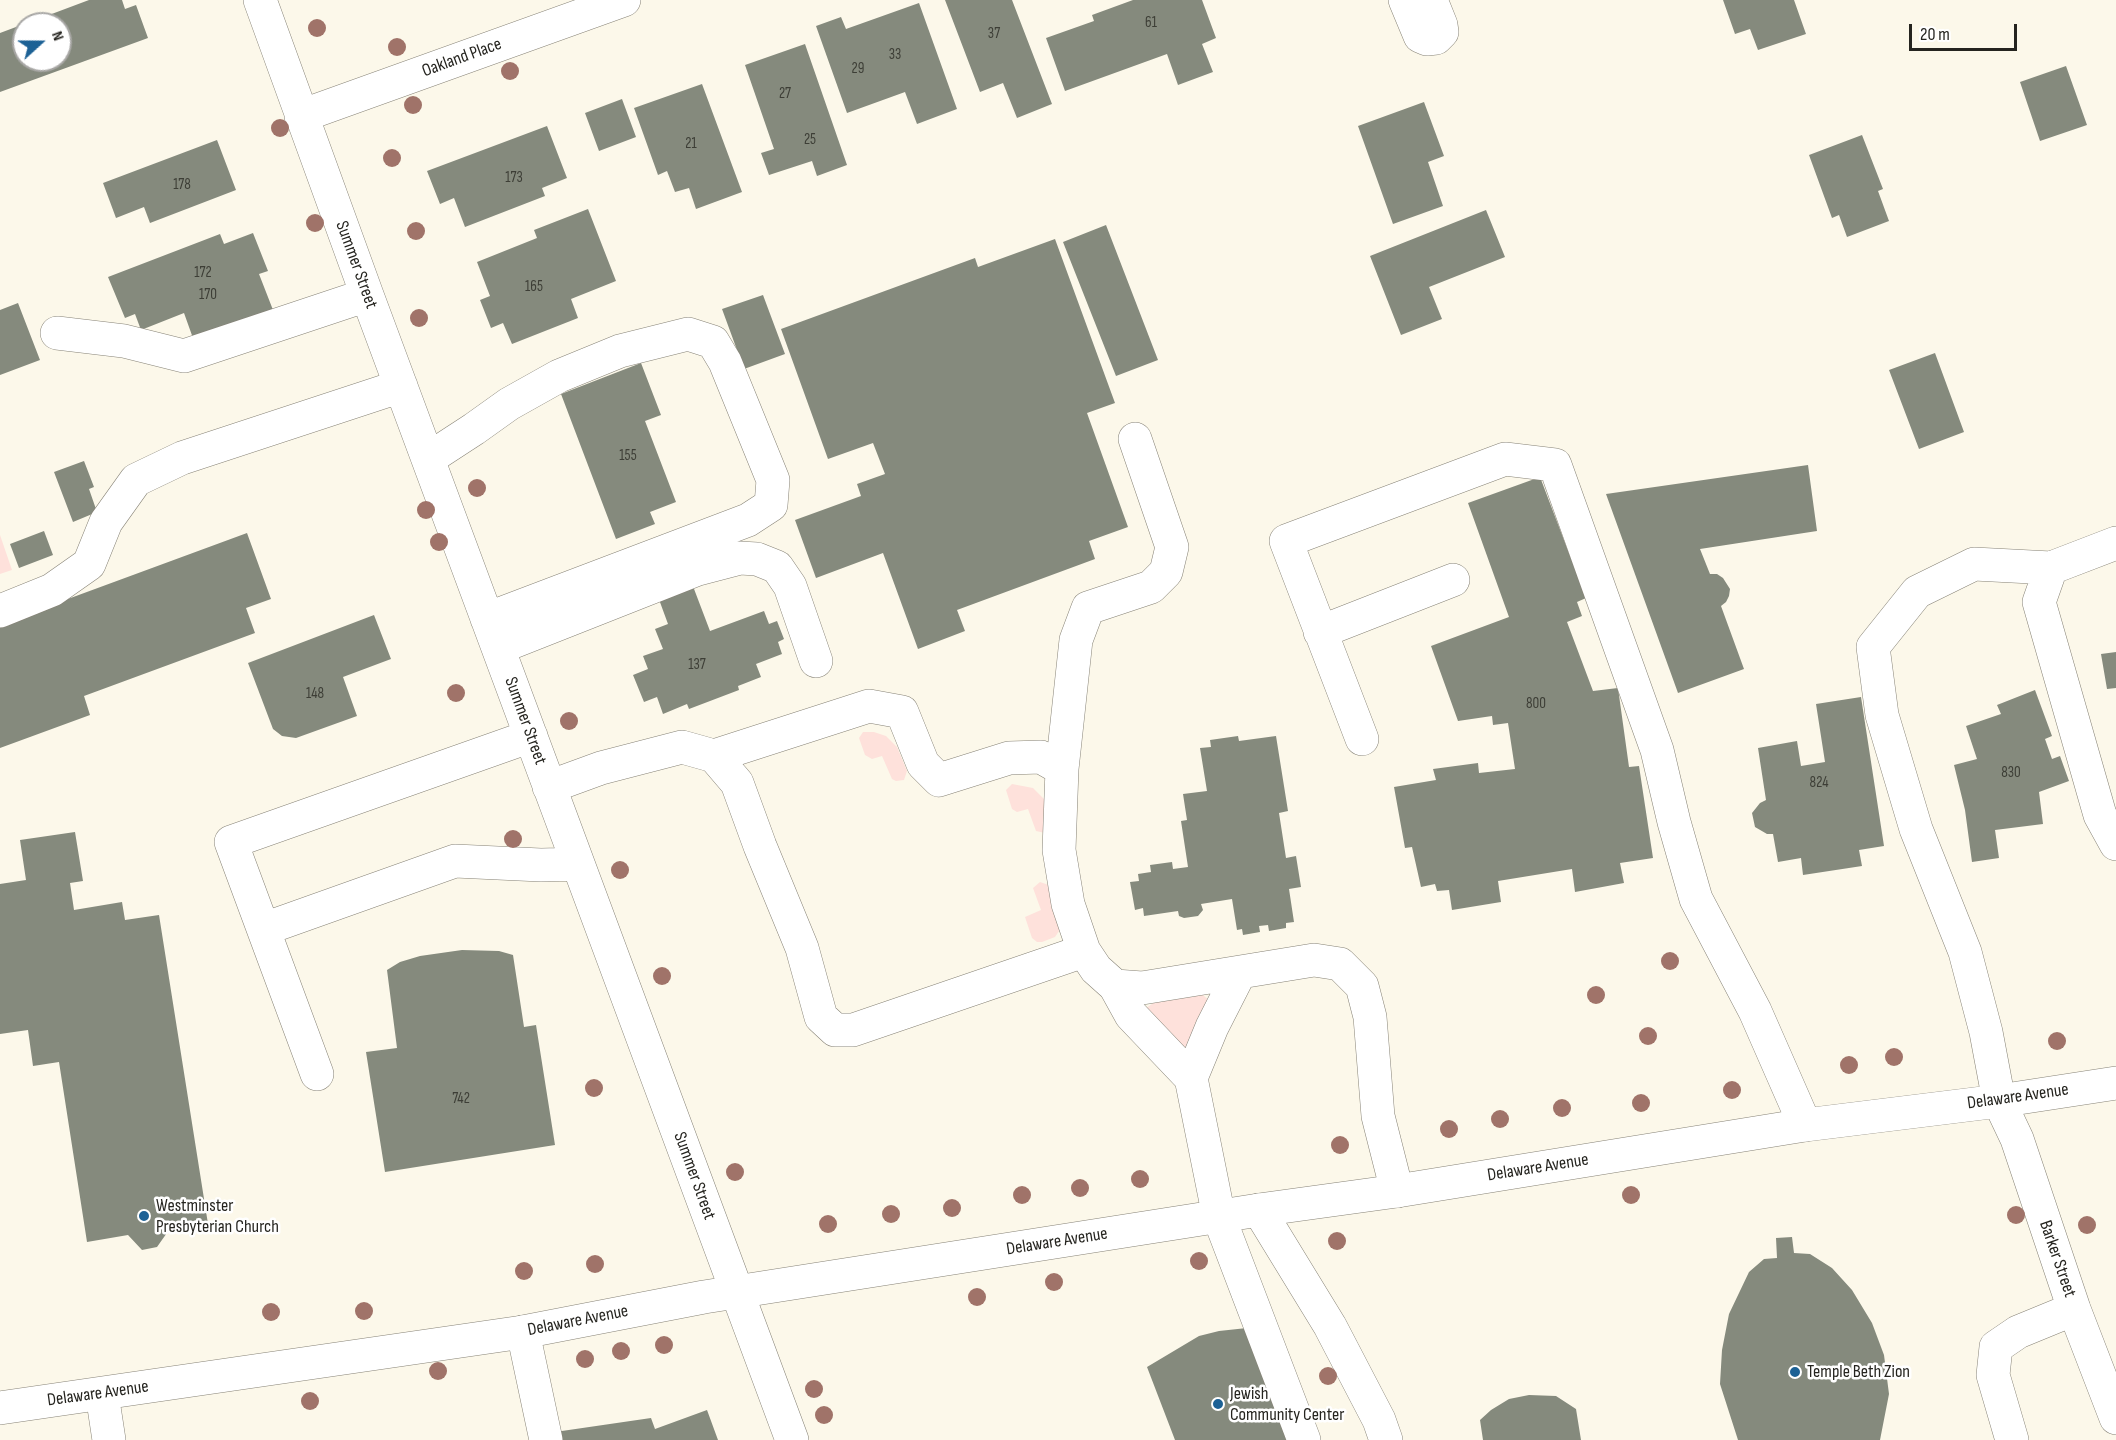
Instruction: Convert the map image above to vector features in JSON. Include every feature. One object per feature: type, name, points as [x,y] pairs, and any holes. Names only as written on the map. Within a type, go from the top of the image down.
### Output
[{"type":"street","name":"Summer Street","points":[[260,0],[492,634],[792,1440]]},
{"type":"street","name":"Oakland Place","points":[[301,116],[624,0]]},
{"type":"street","points":[[1405,0],[1420,36],[1427,39],[1436,38],[1442,32],[1431,0]]},
{"type":"street","points":[[57,333],[124,341],[184,356],[367,295]]},
{"type":"street","points":[[428,459],[509,404],[559,376],[620,351],[688,334],[713,342],[719,352],[772,480],[771,505],[748,520],[492,634]]},
{"type":"street","points":[[0,611],[52,590],[89,564],[106,522],[136,480],[182,458],[367,395],[401,386]]},
{"type":"street","points":[[1135,439],[1172,547],[1166,572],[1151,587],[1088,608],[1076,640],[1062,769],[1059,850],[1068,904],[1084,951],[1096,969],[1115,986],[1131,1015],[1191,1078],[1219,1217],[1304,1440]]},
{"type":"street","points":[[1362,739],[1286,541],[1505,459],[1555,465],[1657,750],[1696,899],[1755,1011],[1805,1125]]},
{"type":"street","points":[[2116,543],[2051,568],[2039,602],[2100,815],[2116,844]]},
{"type":"street","points":[[492,634],[698,569],[740,558],[757,559],[777,567],[790,586],[816,661]]},
{"type":"street","name":"Barker Street","points":[[2051,568],[1974,564],[1917,592],[1872,647],[1882,715],[1916,829],[1965,952],[1986,1032],[1999,1101],[2017,1139],[2074,1309],[2116,1418]]},
{"type":"street","points":[[1320,632],[1453,580]]},
{"type":"street","points":[[549,787],[601,768],[682,747],[714,756],[869,706],[902,712],[923,764],[939,780],[1009,758],[1041,757],[1062,769]]},
{"type":"street","points":[[317,1074],[231,842],[531,736]]},
{"type":"street","points":[[714,756],[737,783],[802,948],[821,1017],[835,1030],[853,1030],[1084,951]]},
{"type":"street","points":[[264,929],[455,861],[541,865],[578,864]]},
{"type":"street","points":[[1115,986],[1142,988],[1314,960],[1340,964],[1362,986],[1370,1017],[1378,1116],[1397,1191]]},
{"type":"street","points":[[1191,1078],[1212,1027],[1240,972]]},
{"type":"street","name":"Delaware Avenue","points":[[0,1408],[523,1332],[738,1292],[1259,1210],[1397,1191],[1805,1125],[1999,1101],[2116,1083]]},
{"type":"street","points":[[1259,1210],[1330,1326],[1379,1420],[1386,1440]]},
{"type":"street","points":[[2012,1440],[1993,1376],[1996,1347],[2018,1332],[2074,1309]]},
{"type":"street","points":[[523,1332],[546,1440]]},
{"type":"street","points":[[102,1394],[109,1440]]},
{"type":"shaded area","points":[[0,535],[12,570],[0,574]]},
{"type":"shaded area","points":[[863,732],[874,732],[886,736],[897,747],[907,771],[904,780],[892,779],[882,756],[872,759],[865,755],[859,738]]},
{"type":"shaded area","points":[[1012,784],[1033,788],[1046,801],[1045,833],[1036,831],[1028,809],[1017,812],[1012,809],[1006,790]]},
{"type":"shaded area","points":[[1040,882],[1055,891],[1063,925],[1055,937],[1037,942],[1032,938],[1025,917],[1041,910],[1033,888]]},
{"type":"shaded area","points":[[1203,995],[1211,1002],[1190,1048],[1178,1045],[1146,1008],[1155,1002]]},
{"type":"building","points":[[89,0],[122,0],[125,9],[136,5],[148,38],[72,66],[72,12],[57,12]]},
{"type":"building","points":[[945,0],[1012,0],[1052,104],[1017,118],[1003,83],[980,92]]},
{"type":"building","points":[[1133,0],[1202,0],[1216,38],[1202,44],[1213,72],[1178,85],[1167,54],[1065,91],[1046,38],[1094,21],[1092,15]]},
{"type":"building","points":[[1723,0],[1794,0],[1806,34],[1758,50],[1750,29],[1735,34]]},
{"type":"building","points":[[919,3],[957,109],[917,124],[905,92],[847,113],[816,26],[841,17],[846,29]]},
{"type":"building","points":[[12,28],[12,72],[55,72],[0,92],[0,33]]},
{"type":"building","points":[[805,44],[847,165],[817,176],[812,161],[769,175],[761,153],[774,149],[745,65]]},
{"type":"building","points":[[2066,66],[2087,125],[2040,141],[2020,82]]},
{"type":"building","points":[[702,84],[742,192],[696,209],[689,188],[675,192],[667,171],[658,175],[634,108]]},
{"type":"building","points":[[622,99],[636,137],[599,151],[585,113]]},
{"type":"building","points":[[1424,102],[1444,156],[1428,162],[1443,206],[1393,224],[1358,126]]},
{"type":"building","points":[[547,126],[567,178],[542,188],[545,196],[465,227],[454,198],[440,204],[427,171]]},
{"type":"building","points":[[1862,135],[1883,189],[1878,191],[1889,221],[1847,237],[1839,215],[1832,218],[1809,155]]},
{"type":"building","points":[[217,140],[236,190],[150,223],[144,207],[116,218],[103,183]]},
{"type":"building","points":[[588,209],[616,281],[571,299],[578,318],[512,344],[503,323],[491,328],[480,300],[490,296],[477,262],[537,238],[534,230]]},
{"type":"building","points":[[1486,210],[1505,257],[1429,287],[1442,319],[1401,335],[1370,256]]},
{"type":"building","points":[[1106,225],[1158,360],[1116,376],[1063,242]]},
{"type":"building","points":[[253,233],[268,271],[259,274],[273,310],[194,341],[184,313],[141,330],[135,314],[125,318],[108,277],[220,234],[224,244]]},
{"type":"building","points":[[1055,239],[1115,403],[1087,413],[1128,527],[1089,541],[1095,559],[957,610],[965,631],[918,649],[883,553],[816,578],[795,520],[861,496],[857,484],[885,474],[873,443],[828,459],[781,329],[975,258],[978,267]]},
{"type":"building","points":[[763,295],[785,354],[744,369],[722,309]]},
{"type":"building","points":[[18,303],[40,360],[0,375],[0,310]]},
{"type":"building","points":[[1935,353],[1964,432],[1919,449],[1889,370]]},
{"type":"building","points":[[641,363],[661,415],[645,421],[676,502],[650,512],[655,524],[616,539],[561,394]]},
{"type":"building","points":[[84,461],[94,487],[89,489],[97,512],[73,522],[54,472]]},
{"type":"building","points":[[1808,465],[1817,531],[1700,549],[1710,574],[1717,574],[1723,578],[1730,589],[1726,602],[1721,606],[1744,669],[1678,693],[1606,494]]},
{"type":"building","points":[[1540,477],[1586,598],[1577,602],[1582,616],[1567,622],[1593,691],[1618,688],[1629,767],[1639,766],[1653,858],[1620,863],[1624,883],[1575,892],[1572,869],[1498,881],[1501,902],[1452,910],[1449,890],[1437,891],[1435,884],[1421,887],[1412,847],[1405,848],[1394,787],[1436,780],[1433,769],[1478,763],[1479,773],[1515,769],[1508,723],[1493,725],[1492,716],[1458,721],[1431,646],[1509,617],[1468,503]]},
{"type":"building","points":[[44,531],[53,555],[19,568],[10,544]]},
{"type":"building","points":[[247,533],[271,599],[246,608],[255,633],[84,696],[90,715],[0,748],[0,624]]},
{"type":"building","points":[[691,581],[710,631],[764,611],[769,624],[777,621],[784,639],[778,642],[782,654],[756,664],[761,677],[738,686],[739,690],[689,709],[687,704],[663,714],[657,697],[644,702],[633,675],[648,669],[643,656],[663,649],[655,629],[668,624],[657,594]]},
{"type":"building","points":[[374,615],[391,659],[343,677],[357,716],[296,738],[282,736],[273,729],[248,663]]},
{"type":"building","points":[[2116,652],[2116,688],[2107,689],[2101,654]]},
{"type":"building","points":[[2035,690],[2052,736],[2045,739],[2052,759],[2060,756],[2069,781],[2039,792],[2043,824],[1995,830],[1999,858],[1972,862],[1965,810],[1954,765],[1977,759],[1966,726],[2001,714],[1997,705]]},
{"type":"building","points":[[1861,697],[1884,846],[1859,850],[1862,866],[1803,875],[1801,858],[1778,862],[1773,834],[1767,834],[1755,827],[1752,813],[1760,803],[1766,800],[1758,748],[1797,741],[1801,766],[1825,762],[1816,704]]},
{"type":"building","points":[[1238,736],[1239,741],[1276,736],[1288,811],[1279,813],[1286,858],[1296,856],[1301,887],[1289,889],[1294,922],[1286,923],[1286,928],[1269,931],[1268,925],[1259,926],[1260,932],[1243,935],[1242,929],[1237,930],[1232,899],[1201,904],[1203,910],[1198,916],[1184,918],[1179,916],[1178,911],[1144,916],[1143,908],[1135,910],[1130,882],[1139,881],[1138,874],[1151,872],[1150,865],[1172,862],[1173,869],[1188,867],[1181,821],[1187,820],[1183,794],[1207,791],[1200,748],[1211,747],[1210,740]]},
{"type":"building","points":[[75,832],[83,881],[70,883],[74,910],[122,902],[125,920],[159,915],[208,1224],[169,1230],[157,1247],[142,1250],[128,1235],[87,1242],[59,1062],[33,1066],[28,1030],[0,1034],[0,884],[26,880],[20,840]]},
{"type":"building","points":[[462,950],[499,951],[513,955],[524,1027],[536,1025],[555,1145],[385,1172],[366,1052],[397,1048],[387,970],[400,962],[420,956]]},
{"type":"building","points":[[1792,1237],[1794,1253],[1810,1254],[1832,1268],[1852,1290],[1872,1323],[1884,1355],[1889,1394],[1880,1440],[1738,1440],[1720,1384],[1722,1350],[1729,1314],[1749,1272],[1764,1259],[1777,1258],[1776,1238]]},
{"type":"building","name":"Jewish Community Center","points":[[1247,1328],[1290,1440],[1175,1440],[1147,1367],[1199,1336]]},
{"type":"building","points":[[1529,1395],[1556,1396],[1576,1409],[1581,1440],[1483,1440],[1480,1420],[1509,1399]]},
{"type":"building","points":[[707,1410],[718,1440],[558,1440],[555,1432],[651,1418],[655,1429]]},
{"type":"place","name":"Westminster Presbyterian Church","points":[[144,1216]]},
{"type":"place","name":"Temple Beth Zion","points":[[1795,1372]]},
{"type":"place","name":"Jewish Community Center","points":[[1218,1404]]}]
